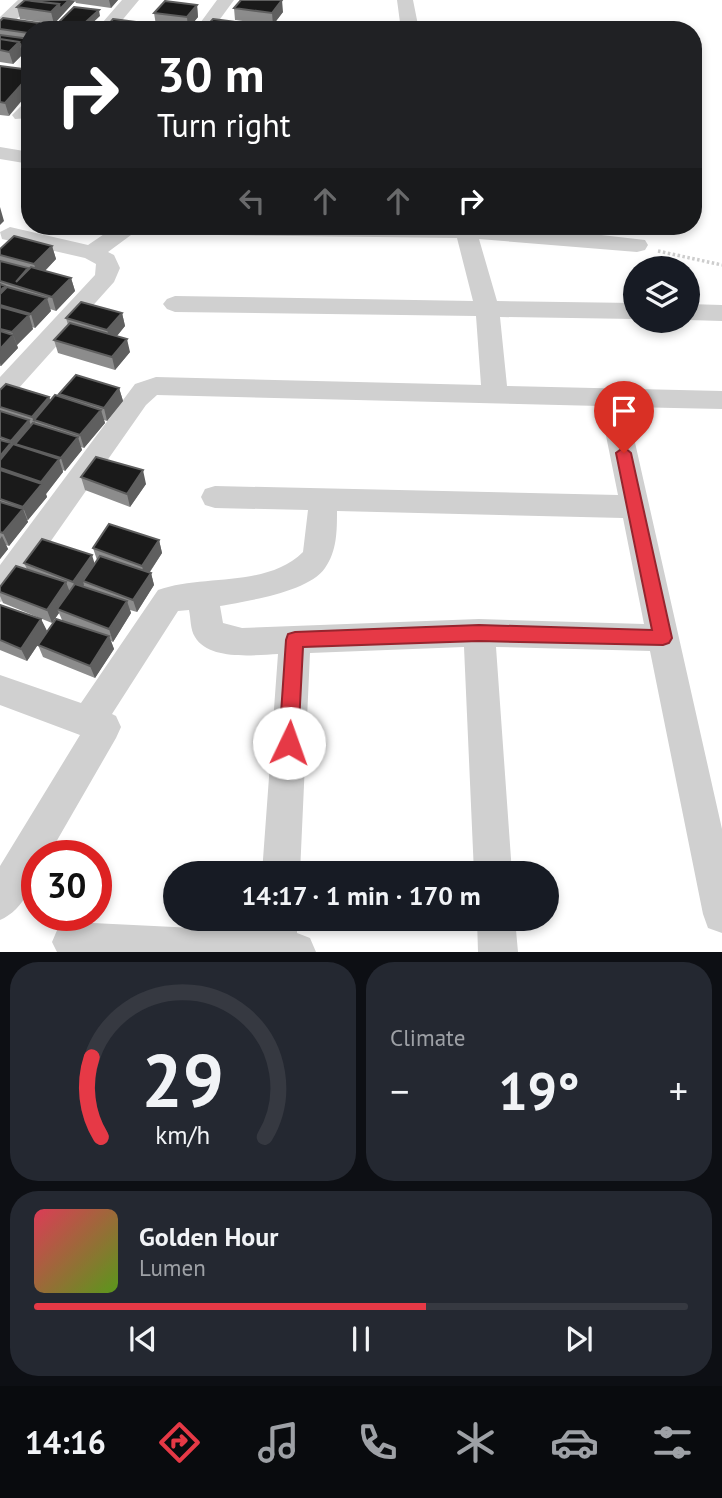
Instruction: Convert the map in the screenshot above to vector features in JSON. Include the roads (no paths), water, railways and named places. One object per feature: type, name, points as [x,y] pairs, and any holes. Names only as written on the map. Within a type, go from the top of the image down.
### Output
[{"type":"street","points":[[0,26],[29,0]]},
{"type":"street","points":[[112,21],[131,0]]},
{"type":"street","points":[[210,21],[226,0]]},
{"type":"street","points":[[405,0],[408,21]]},
{"type":"street","points":[[0,153],[21,156]]},
{"type":"street","points":[[5,239],[21,225]]},
{"type":"street","points":[[92,253],[117,235]]},
{"type":"street","points":[[468,235],[486,309],[495,395]]},
{"type":"street","points":[[545,235],[637,244]]},
{"type":"street","points":[[0,393],[106,277],[109,268],[106,260],[92,253],[5,239]]},
{"type":"street","points":[[175,304],[623,311]]},
{"type":"street","points":[[700,312],[722,313]]},
{"type":"street","points":[[0,589],[144,390],[156,386],[722,400]]},
{"type":"street","points":[[612,399],[722,914]]},
{"type":"street","points":[[215,497],[635,507]]},
{"type":"street","points":[[88,722],[169,600],[203,597],[299,573],[312,564],[320,551],[323,499]]},
{"type":"street","points":[[203,597],[208,631],[222,639],[242,642],[479,633],[663,638]]},
{"type":"street","points":[[479,633],[493,861]]},
{"type":"street","points":[[282,861],[295,640]]},
{"type":"street","points":[[0,690],[104,727],[0,901]]},
{"type":"street","points":[[276,951],[277,931]]},
{"type":"street","points":[[497,931],[498,952]]},
{"type":"street","points":[[72,943],[296,952]]}]
